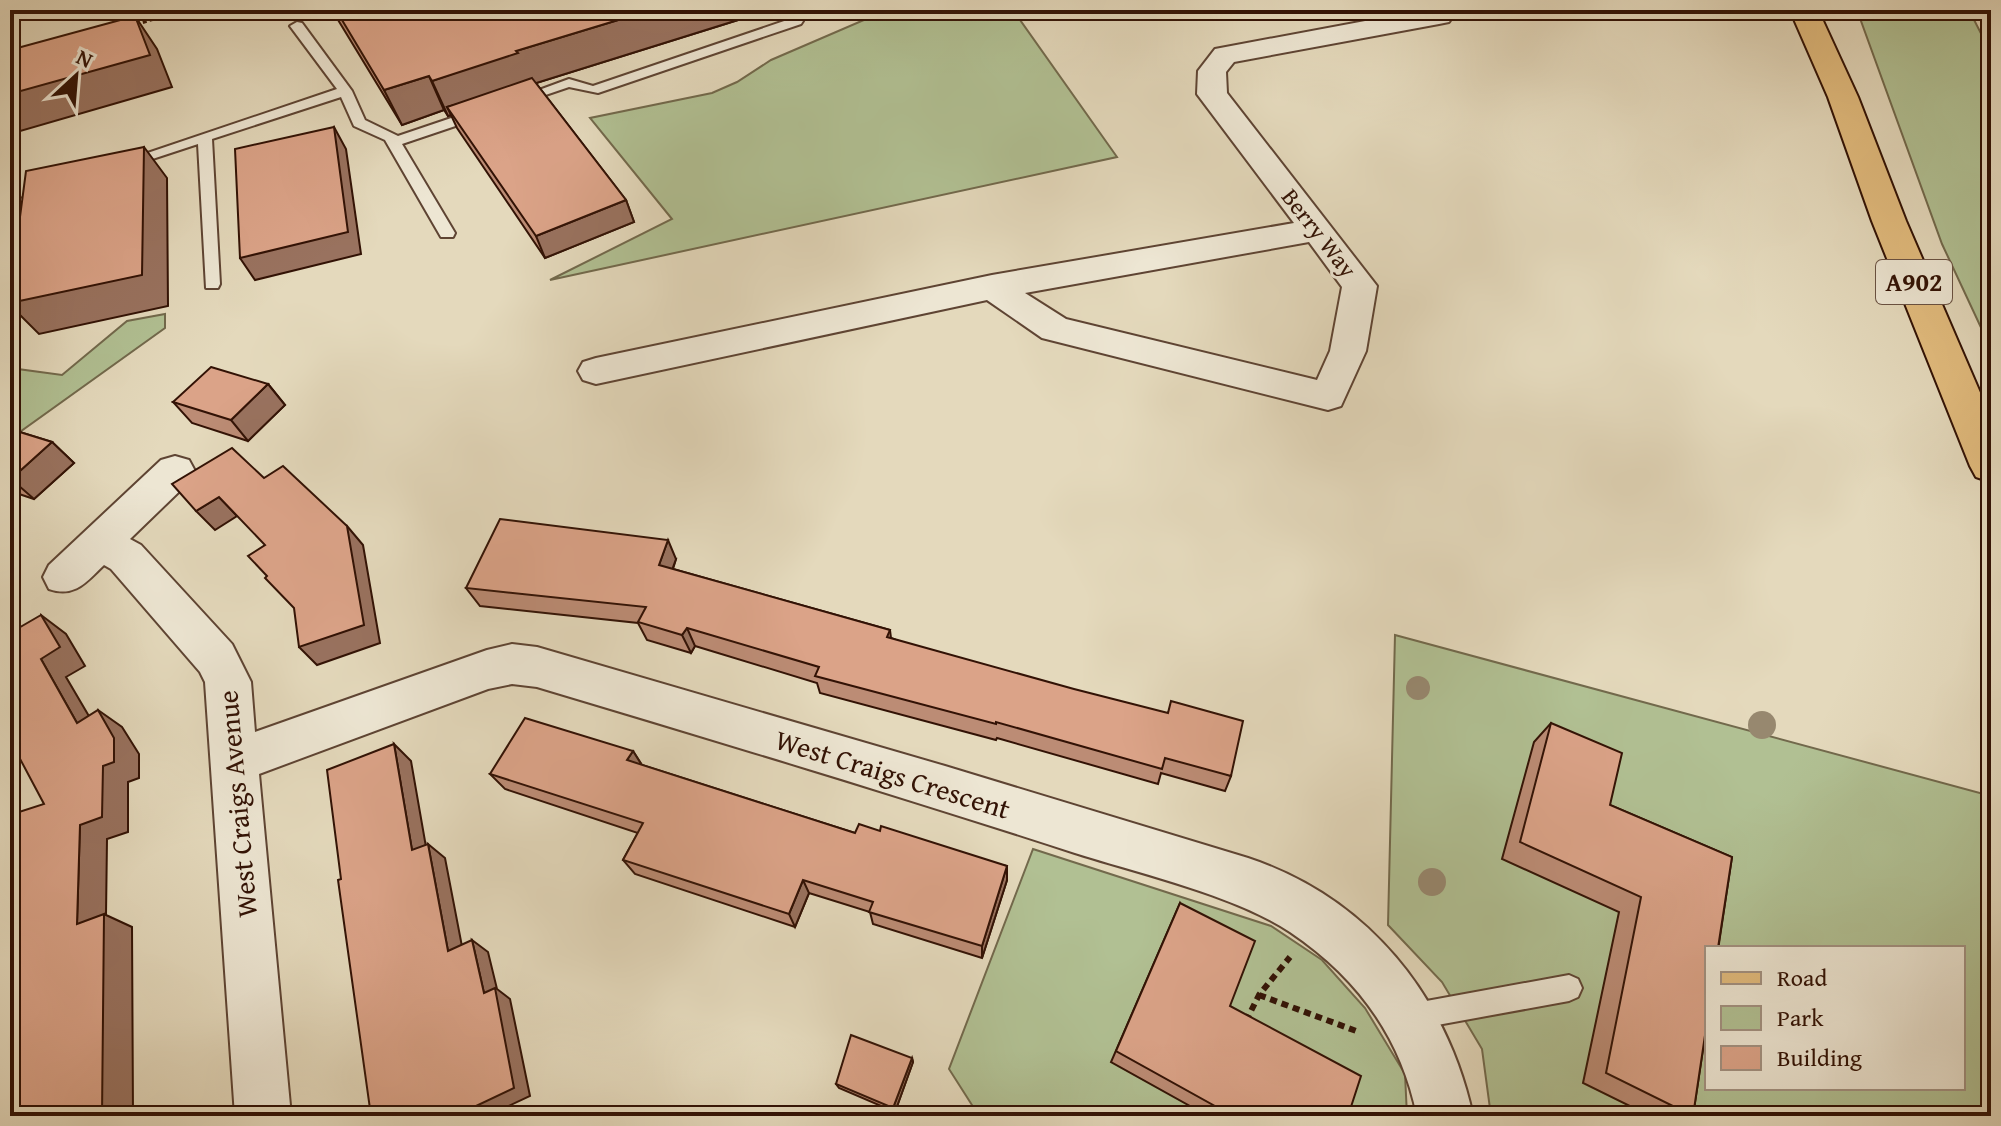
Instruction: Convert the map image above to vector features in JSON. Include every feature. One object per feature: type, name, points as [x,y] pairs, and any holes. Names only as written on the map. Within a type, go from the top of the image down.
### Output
[{"type":"main road","name":"A902","points":[[1804,10],[1843,97],[1889,221],[1991,466]]},
{"type":"main road","name":"A902","points":[[1831,10],[1843,97]]},
{"type":"street","name":"Berry Way","points":[[992,287],[1055,329],[1328,396],[1348,351],[1360,286],[1212,94],[1212,71],[1225,55],[1439,16],[1438,10]]},
{"type":"street","points":[[596,371],[992,287],[1317,230]]},
{"type":"street","points":[[64,577],[175,471]]},
{"type":"street","name":"West Craigs Avenue","points":[[100,543],[126,557],[216,658],[228,682],[263,1116]]},
{"type":"street","name":"West Craigs Crescent","points":[[234,761],[487,670],[512,664],[537,667],[1020,812],[1279,896],[1317,921],[1370,964],[1419,1038],[1443,1097],[1445,1116]]},
{"type":"lane","points":[[394,142],[569,83],[593,90],[796,21]]},
{"type":"lane","points":[[297,26],[345,91],[359,123],[391,137],[447,233]]},
{"type":"lane","points":[[105,170],[345,91]]},
{"type":"lane","points":[[205,136],[212,284]]},
{"type":"lane","points":[[10,210],[61,185]]},
{"type":"lane","points":[[1419,1038],[1569,988]]},
{"type":"path","points":[[132,25],[182,10]]},
{"type":"path","points":[[1241,1032],[1259,995],[1317,921]]},
{"type":"path","points":[[1259,995],[1419,1038]]},
{"type":"green space","points":[[887,10],[1013,10],[1117,157],[550,280],[672,219],[590,118],[712,93],[737,82],[771,60]]},
{"type":"green space","points":[[1857,10],[1969,10],[1991,53],[1991,349],[1942,244]]},
{"type":"green space","points":[[165,314],[165,328],[10,439],[10,368],[62,375],[127,321]]},
{"type":"green space","points":[[1395,635],[1991,796],[1991,1116],[1491,1116],[1482,1049],[1442,982],[1388,925]]},
{"type":"green space","points":[[1033,849],[1271,926],[1322,960],[1365,1008],[1405,1074],[1407,1116],[979,1116],[949,1069]]},
{"type":"building","points":[[336,10],[651,10],[516,51],[518,53],[432,81],[429,76],[384,90]]},
{"type":"building","points":[[135,16],[150,55],[10,94],[10,50]]},
{"type":"building","points":[[532,78],[626,200],[536,236],[447,107]]},
{"type":"building","points":[[334,127],[348,232],[240,258],[235,149]]},
{"type":"building","points":[[144,147],[142,275],[10,303],[26,171]]},
{"type":"building","points":[[211,367],[268,384],[231,420],[173,402]]},
{"type":"building","points":[[10,429],[52,442],[11,479],[10,479]]},
{"type":"building","points":[[232,448],[264,478],[283,466],[347,526],[364,625],[299,647],[294,608],[248,556],[265,545],[219,497],[196,511],[172,484]]},
{"type":"building","points":[[500,519],[668,540],[659,565],[890,630],[887,637],[1168,713],[1171,701],[1243,721],[1231,776],[1165,758],[1162,769],[996,722],[815,676],[819,667],[687,628],[682,635],[638,622],[646,607],[466,588]]},
{"type":"building","points":[[41,615],[60,647],[41,659],[77,723],[98,710],[114,738],[114,762],[103,766],[102,817],[80,825],[77,924],[104,914],[102,1116],[10,1116],[10,957],[19,812],[44,804],[10,740],[10,633]]},
{"type":"building","points":[[525,718],[633,751],[627,760],[855,833],[859,824],[880,831],[881,826],[1007,866],[982,946],[869,912],[873,902],[803,880],[789,914],[623,860],[643,823],[490,774]]},
{"type":"building","points":[[1551,723],[1622,753],[1610,805],[1732,857],[1718,946],[1705,946],[1705,1035],[1693,1116],[1606,1073],[1641,897],[1520,842]]},
{"type":"building","points":[[394,744],[412,850],[428,844],[448,951],[472,940],[484,993],[495,988],[514,1088],[455,1116],[371,1116],[338,880],[341,879],[327,770]]},
{"type":"building","points":[[1180,903],[1255,941],[1230,1006],[1361,1076],[1348,1116],[1233,1116],[1116,1051]]},
{"type":"building","points":[[851,1035],[912,1058],[893,1108],[836,1084]]}]
